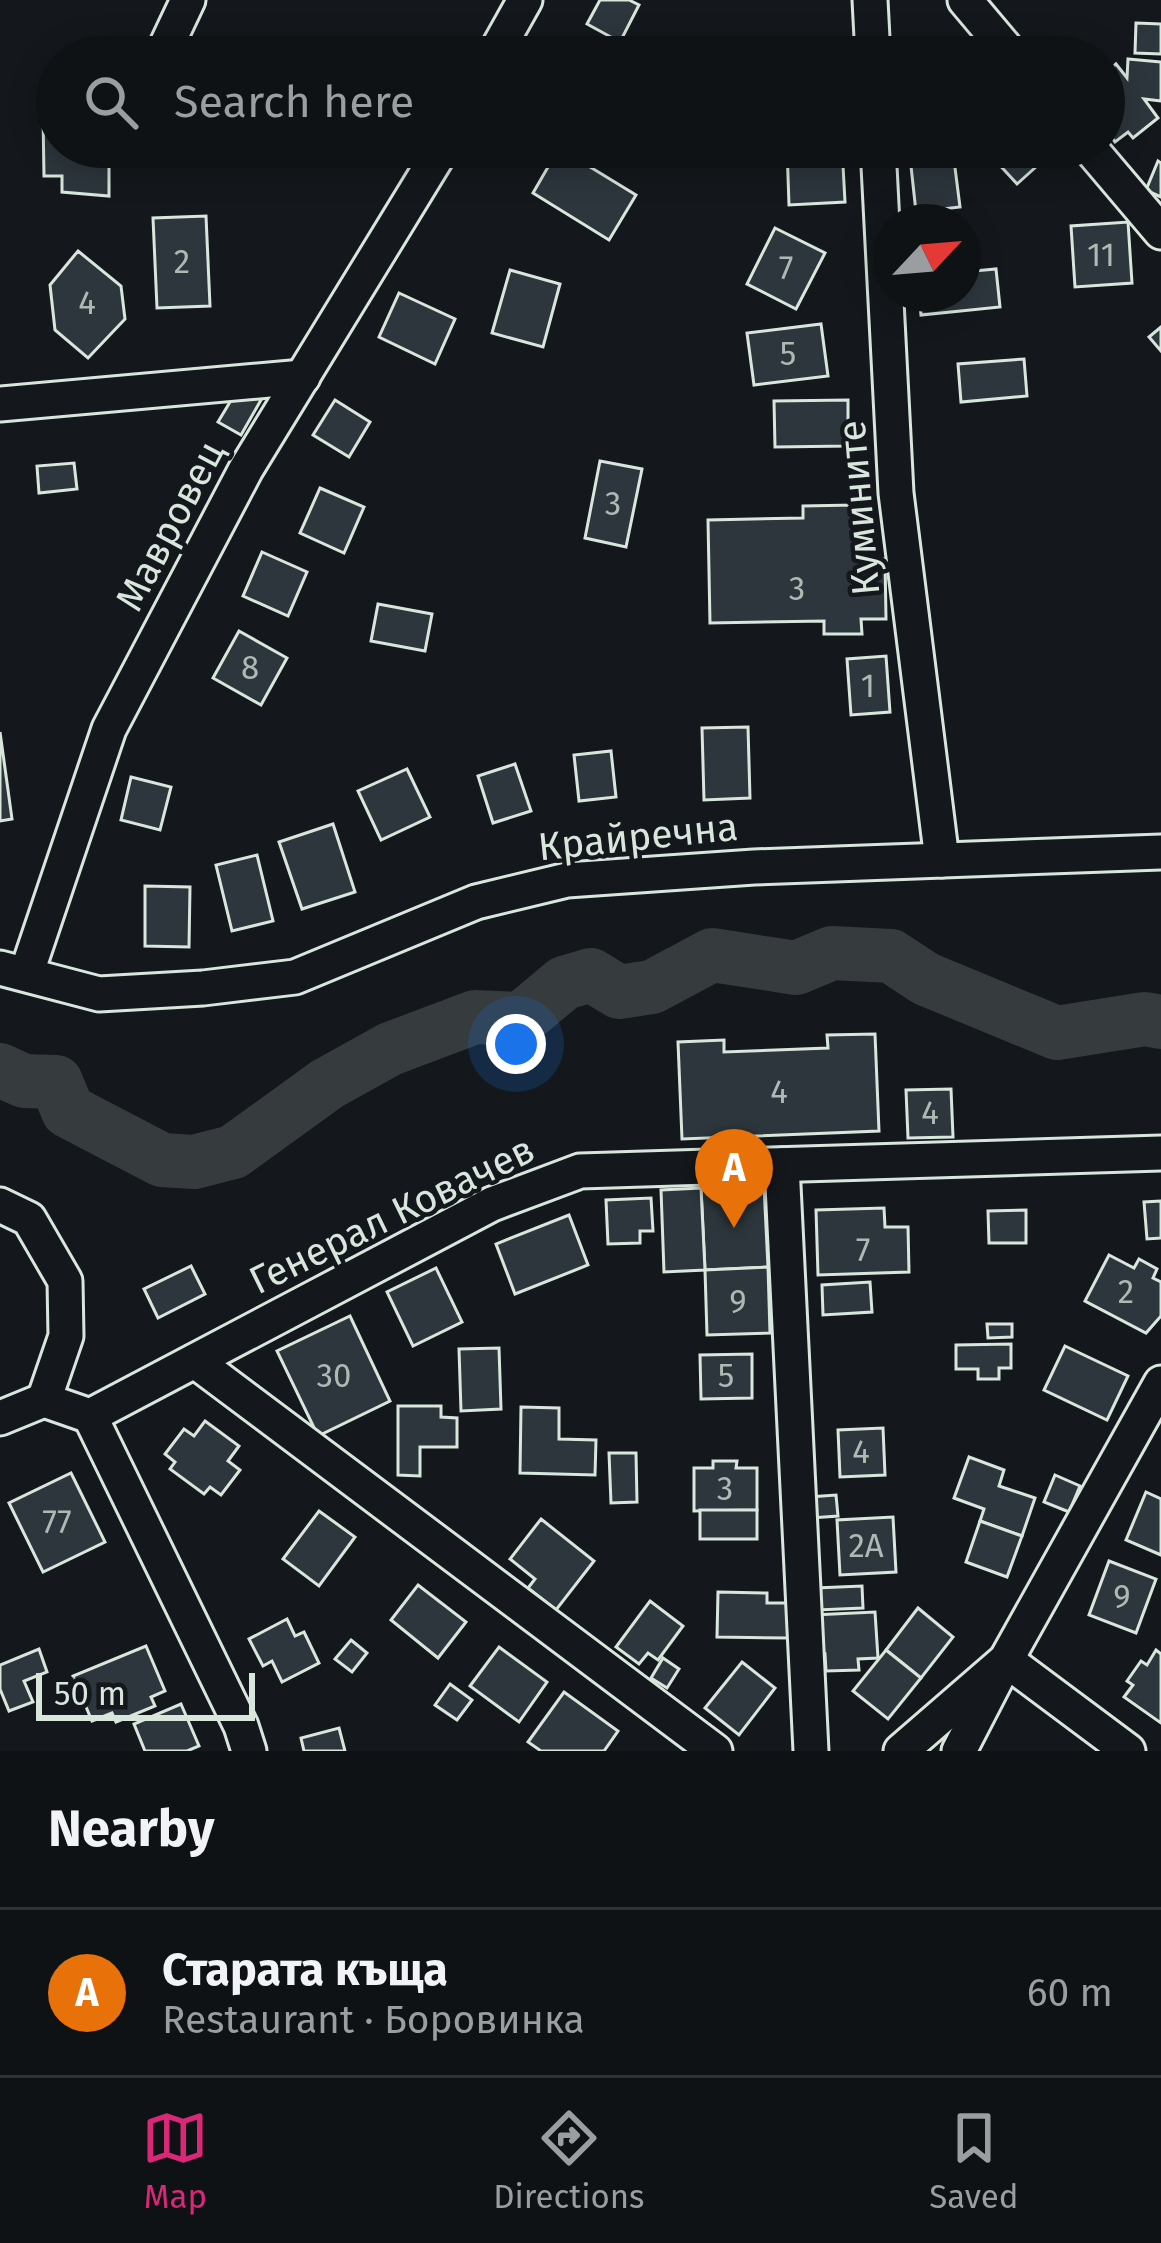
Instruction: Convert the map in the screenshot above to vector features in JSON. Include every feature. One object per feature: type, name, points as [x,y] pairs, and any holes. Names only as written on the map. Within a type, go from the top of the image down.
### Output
[{"type":"street","points":[[171,36],[188,0]]},
{"type":"street","points":[[505,36],[525,0]]},
{"type":"street","points":[[870,0],[872,36]]},
{"type":"street","points":[[965,0],[995,36]]},
{"type":"street","name":"Мавровец","points":[[14,970],[109,729],[246,469],[430,168]]},
{"type":"street","name":"Кумините","points":[[879,168],[896,493],[942,860]]},
{"type":"street","points":[[1107,168],[1161,232]]},
{"type":"street","points":[[0,404],[303,376]]},
{"type":"street","name":"Крайречна","points":[[14,970],[99,994],[295,977],[476,902],[567,880],[1161,852]]},
{"type":"street","name":"Генерал Ковачев","points":[[89,1416],[492,1204],[580,1171],[1161,1153]]},
{"type":"street","points":[[782,1165],[811,1751]]},
{"type":"street","points":[[0,1205],[29,1219],[65,1281],[66,1336],[44,1400]]},
{"type":"street","points":[[195,1361],[715,1751]]},
{"type":"street","points":[[959,1751],[1161,1382]]},
{"type":"street","points":[[0,1418],[44,1400],[89,1416],[249,1751]]},
{"type":"street","points":[[901,1751],[1006,1660]]},
{"type":"street","points":[[1006,1660],[1128,1751]]},
{"type":"building","points":[[600,0],[629,0],[639,5],[623,36],[609,36],[587,24]]},
{"type":"building","points":[[1136,23],[1161,24],[1161,54],[1135,53]]},
{"type":"building","points":[[1128,59],[1161,62],[1161,101],[1144,99],[1158,118],[1133,138],[1125,134]]},
{"type":"building","points":[[1158,161],[1161,163],[1161,197],[1146,190]]},
{"type":"building","points":[[44,168],[109,168],[109,196],[62,192],[62,176],[44,176]]},
{"type":"building","points":[[547,168],[592,168],[636,195],[609,240],[533,193]]},
{"type":"building","points":[[788,168],[843,168],[845,202],[789,205]]},
{"type":"building","points":[[911,168],[955,168],[960,204],[915,204]]},
{"type":"building","points":[[1002,168],[1035,168],[1017,184]]},
{"type":"building","points":[[206,216],[210,306],[157,308],[153,218]]},
{"type":"building","points":[[1128,222],[1132,283],[1075,287],[1071,226]]},
{"type":"building","points":[[775,228],[825,253],[796,309],[747,284]]},
{"type":"building","points":[[78,251],[121,286],[125,319],[88,358],[55,330],[50,285]]},
{"type":"building","points":[[996,269],[1000,307],[981,309],[981,270]]},
{"type":"building","points":[[510,270],[560,284],[543,347],[492,333]]},
{"type":"building","points":[[399,293],[455,319],[435,364],[379,337]]},
{"type":"building","points":[[821,324],[828,376],[754,385],[747,333]]},
{"type":"building","points":[[1161,327],[1161,351],[1149,337]]},
{"type":"building","points":[[1024,359],[1027,396],[961,402],[958,364]]},
{"type":"building","points":[[239,387],[261,400],[241,435],[218,422]]},
{"type":"building","points":[[335,400],[370,422],[349,457],[313,435]]},
{"type":"building","points":[[848,400],[848,446],[775,447],[774,401]]},
{"type":"building","points":[[600,461],[642,469],[626,547],[585,538]]},
{"type":"building","points":[[74,463],[77,489],[39,493],[37,466]]},
{"type":"building","points":[[320,488],[364,507],[344,553],[300,533]]},
{"type":"building","points":[[854,505],[855,560],[885,559],[886,619],[861,619],[862,634],[824,634],[824,621],[710,623],[708,520],[803,518],[803,506]]},
{"type":"building","points":[[262,552],[307,572],[288,616],[243,596]]},
{"type":"building","points":[[378,604],[432,614],[425,651],[371,641]]},
{"type":"building","points":[[239,631],[287,658],[261,705],[213,678]]},
{"type":"building","points":[[886,656],[890,712],[851,715],[847,659]]},
{"type":"building","points":[[748,727],[750,798],[704,800],[702,728]]},
{"type":"building","points":[[0,732],[12,819],[0,821]]},
{"type":"building","points":[[611,751],[616,797],[579,801],[574,755]]},
{"type":"building","points":[[515,764],[531,811],[493,823],[478,776]]},
{"type":"building","points":[[407,769],[430,817],[381,840],[358,791]]},
{"type":"building","points":[[131,777],[171,787],[160,830],[121,820]]},
{"type":"building","points":[[333,824],[355,892],[302,909],[279,842]]},
{"type":"building","points":[[257,855],[273,921],[232,931],[216,865]]},
{"type":"building","points":[[145,886],[190,887],[189,947],[145,946]]},
{"type":"building","points":[[875,1034],[879,1131],[682,1139],[678,1042],[724,1040],[724,1052],[828,1048],[827,1035]]},
{"type":"building","points":[[951,1089],[953,1137],[908,1138],[906,1090]]},
{"type":"building","points":[[764,1186],[768,1267],[705,1270],[701,1188]]},
{"type":"building","points":[[701,1188],[705,1270],[664,1272],[661,1190]]},
{"type":"building","points":[[651,1198],[653,1231],[640,1231],[640,1243],[608,1244],[606,1200]]},
{"type":"building","points":[[1161,1201],[1161,1238],[1147,1239],[1144,1202]]},
{"type":"building","points":[[884,1208],[885,1227],[908,1227],[909,1272],[818,1275],[816,1210]]},
{"type":"building","points":[[1026,1210],[1026,1243],[989,1243],[988,1211]]},
{"type":"building","points":[[569,1215],[588,1265],[515,1294],[496,1244]]},
{"type":"building","points":[[1109,1255],[1134,1268],[1139,1259],[1157,1269],[1153,1278],[1161,1282],[1161,1316],[1146,1333],[1085,1301]]},
{"type":"building","points":[[191,1266],[205,1294],[158,1318],[144,1289]]},
{"type":"building","points":[[768,1267],[770,1333],[707,1335],[705,1270]]},
{"type":"building","points":[[436,1268],[462,1322],[413,1346],[387,1292]]},
{"type":"building","points":[[870,1282],[872,1312],[823,1315],[822,1285]]},
{"type":"building","points":[[350,1316],[390,1401],[318,1436],[277,1351]]},
{"type":"building","points":[[987,1324],[1012,1324],[1012,1337],[988,1338]]},
{"type":"building","points":[[1011,1344],[1011,1368],[999,1368],[999,1379],[978,1379],[978,1369],[956,1369],[956,1345]]},
{"type":"building","points":[[1065,1346],[1128,1376],[1107,1420],[1044,1390]]},
{"type":"building","points":[[499,1348],[501,1409],[461,1411],[459,1349]]},
{"type":"building","points":[[752,1354],[752,1398],[701,1399],[700,1355]]},
{"type":"building","points":[[398,1406],[441,1406],[441,1417],[457,1418],[457,1447],[420,1447],[420,1476],[398,1475]]},
{"type":"building","points":[[521,1407],[559,1408],[559,1439],[596,1440],[595,1475],[520,1473]]},
{"type":"building","points":[[205,1421],[239,1446],[228,1461],[240,1470],[221,1495],[210,1487],[204,1494],[170,1469],[175,1462],[165,1454],[184,1429],[194,1436]]},
{"type":"building","points":[[883,1428],[885,1475],[840,1477],[838,1430]]},
{"type":"building","points":[[609,1453],[636,1453],[637,1502],[611,1503]]},
{"type":"building","points":[[969,1457],[1004,1470],[999,1486],[1035,1498],[1022,1536],[980,1521],[984,1509],[954,1498]]},
{"type":"building","points":[[713,1461],[737,1461],[736,1468],[757,1468],[757,1510],[694,1511],[694,1468],[713,1468]]},
{"type":"building","points":[[71,1473],[105,1542],[43,1572],[9,1503]]},
{"type":"building","points":[[1055,1475],[1080,1486],[1069,1512],[1044,1502]]},
{"type":"building","points":[[1146,1492],[1161,1499],[1161,1555],[1126,1540]]},
{"type":"building","points":[[836,1495],[838,1516],[811,1518],[809,1497]]},
{"type":"building","points":[[700,1510],[757,1510],[757,1539],[700,1539]]},
{"type":"building","points":[[319,1511],[355,1537],[319,1586],[283,1559]]},
{"type":"building","points":[[893,1517],[896,1572],[840,1575],[837,1520]]},
{"type":"building","points":[[541,1519],[594,1561],[556,1610],[528,1588],[535,1579],[510,1559]]},
{"type":"building","points":[[980,1521],[1022,1536],[1007,1577],[966,1562]]},
{"type":"building","points":[[1109,1561],[1156,1579],[1136,1633],[1089,1615]]},
{"type":"building","points":[[418,1585],[466,1622],[438,1658],[391,1620]]},
{"type":"building","points":[[862,1586],[863,1608],[817,1610],[816,1588]]},
{"type":"building","points":[[718,1592],[767,1593],[767,1603],[788,1603],[788,1638],[717,1637]]},
{"type":"building","points":[[650,1601],[683,1626],[658,1660],[648,1653],[639,1664],[616,1647]]},
{"type":"building","points":[[918,1608],[953,1637],[921,1678],[886,1650]]},
{"type":"building","points":[[875,1612],[878,1658],[858,1659],[859,1670],[826,1671],[825,1654],[815,1655],[813,1615]]},
{"type":"building","points":[[287,1619],[295,1636],[304,1632],[319,1663],[282,1682],[272,1661],[263,1666],[249,1639]]},
{"type":"building","points":[[351,1640],[367,1653],[352,1672],[335,1659]]},
{"type":"building","points":[[146,1646],[165,1691],[151,1697],[155,1706],[116,1722],[112,1713],[92,1721],[73,1676]]},
{"type":"building","points":[[499,1647],[547,1682],[519,1722],[470,1686]]},
{"type":"building","points":[[39,1649],[47,1672],[24,1681],[33,1702],[9,1711],[0,1689],[0,1665]]},
{"type":"building","points":[[886,1650],[921,1678],[888,1719],[853,1691]]},
{"type":"building","points":[[1156,1650],[1161,1654],[1161,1723],[1124,1697],[1133,1685],[1127,1681],[1141,1661],[1147,1665]]},
{"type":"building","points":[[663,1658],[679,1669],[667,1688],[651,1678]]},
{"type":"building","points":[[742,1662],[775,1688],[739,1735],[705,1708]]},
{"type":"building","points":[[450,1684],[472,1700],[457,1720],[435,1705]]},
{"type":"building","points":[[564,1692],[618,1731],[604,1751],[541,1751],[528,1742]]},
{"type":"building","points":[[181,1704],[199,1746],[187,1751],[145,1751],[134,1724]]},
{"type":"building","points":[[339,1728],[345,1751],[304,1751],[301,1738]]},
{"type":"waterway","points":[[0,1070],[24,1081],[56,1082],[68,1111],[162,1160],[194,1162],[233,1152],[327,1084],[390,1049],[475,1017],[521,1019],[564,983],[591,975],[619,992],[652,987],[712,955],[796,968],[832,953],[891,956],[926,979],[1057,1033],[1145,1019],[1161,1022]]},
{"type":"place","name":"Старата къща","points":[[734,1228]]}]
